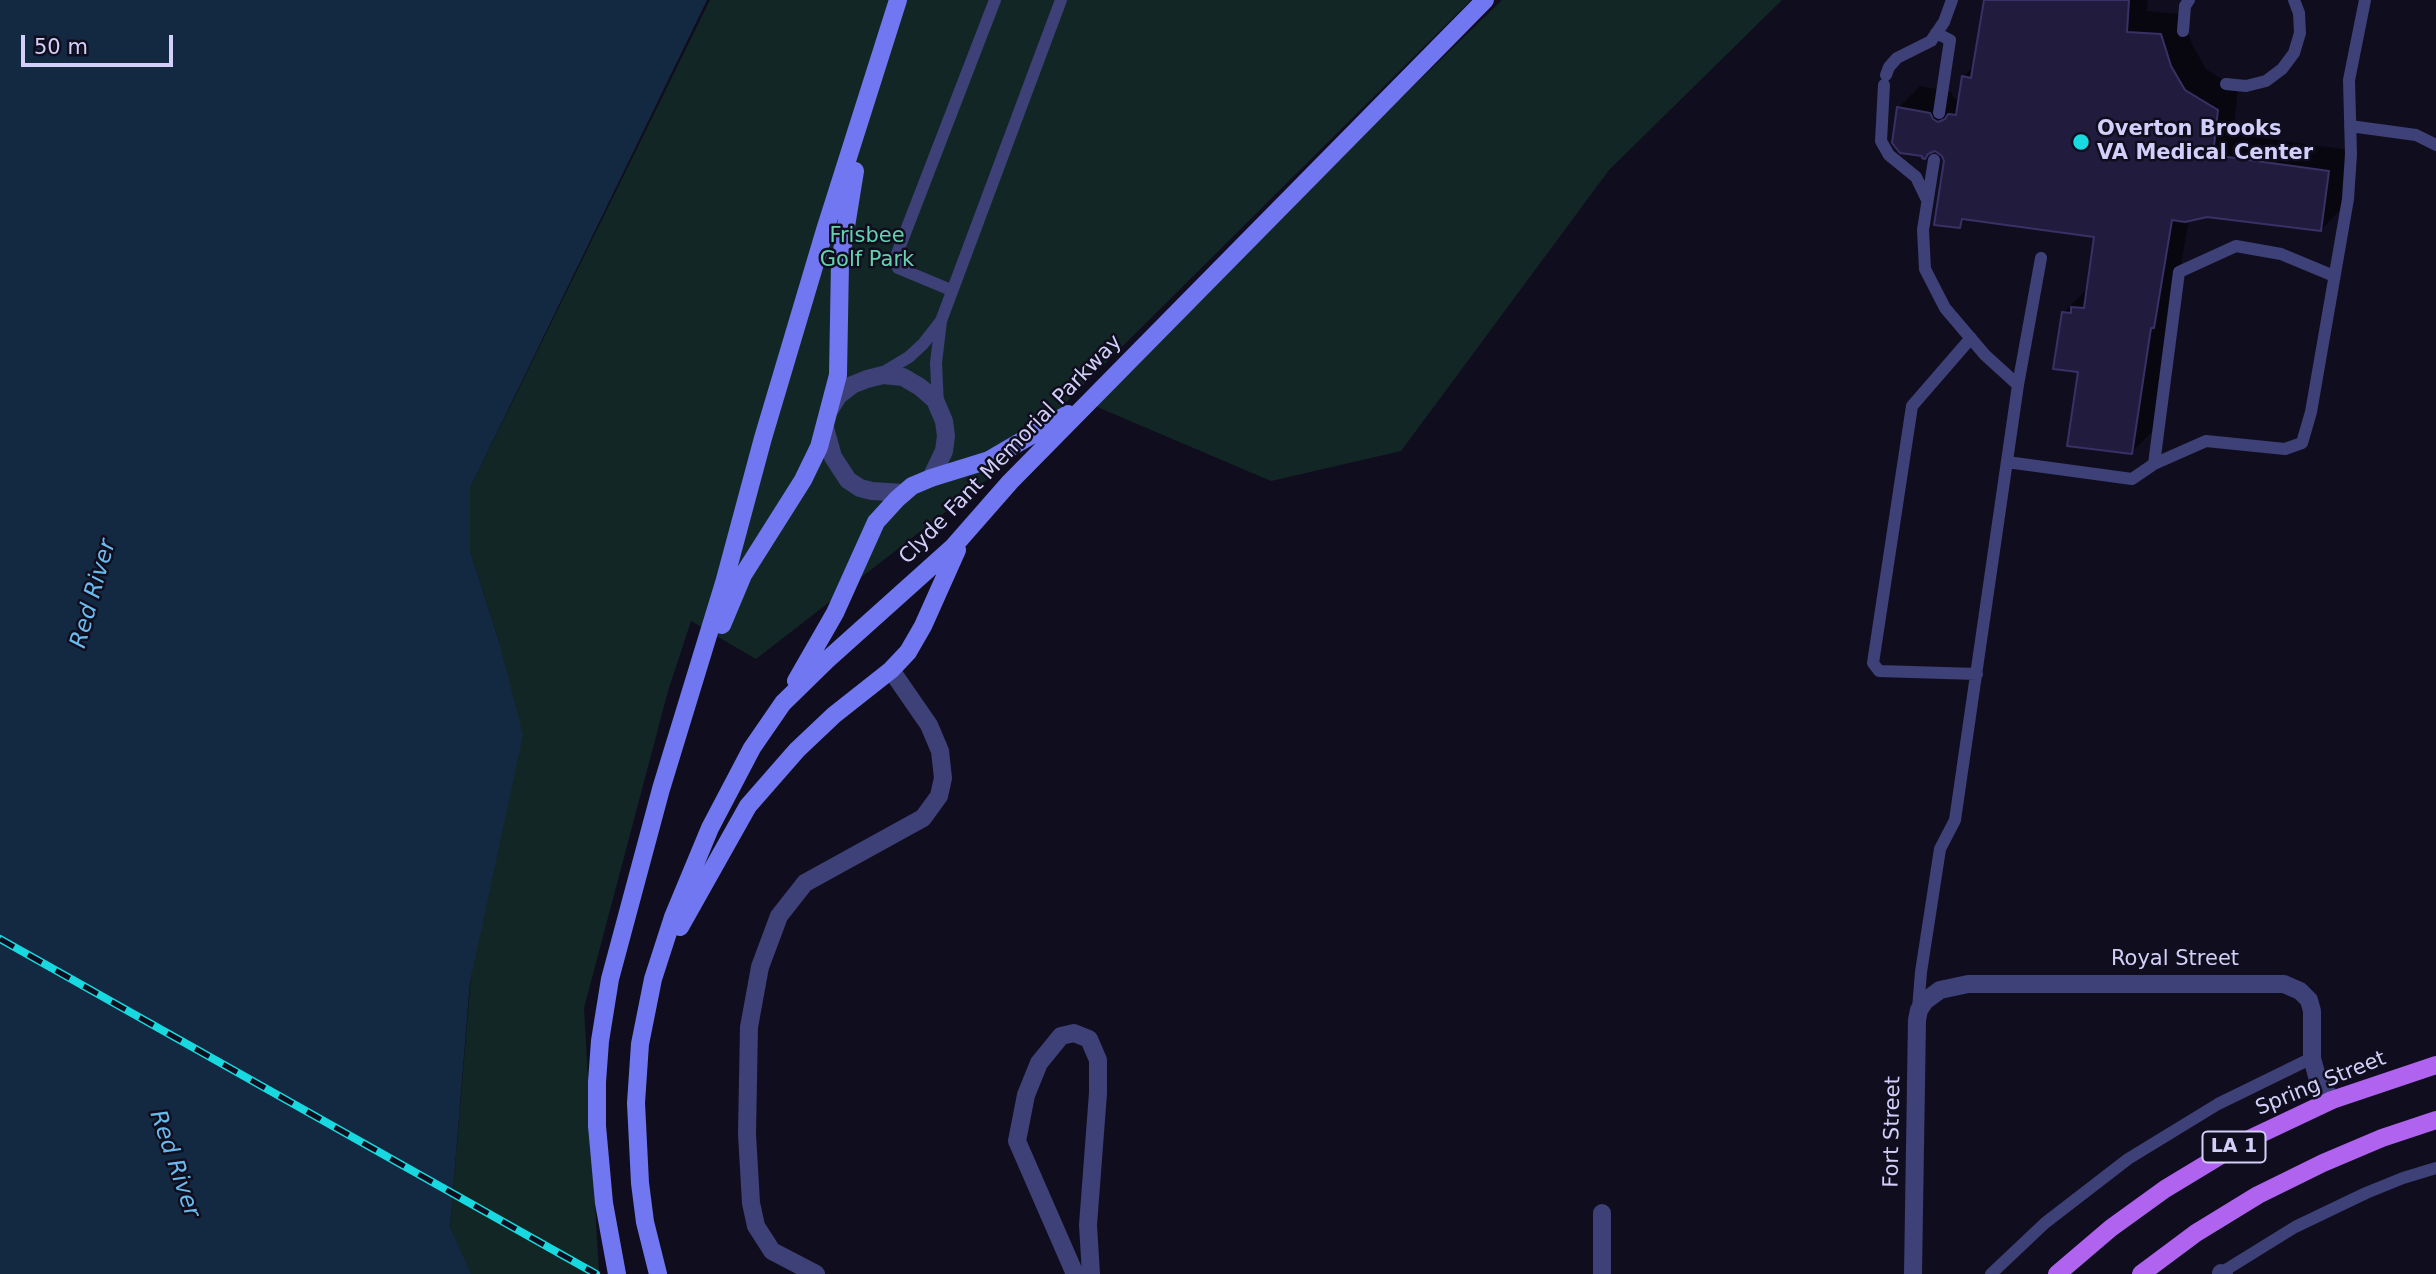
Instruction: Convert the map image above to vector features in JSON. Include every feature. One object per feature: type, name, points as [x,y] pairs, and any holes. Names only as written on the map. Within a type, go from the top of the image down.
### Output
[{"type":"main road","points":[[617,1274],[604,1203],[598,1139],[597,1082],[600,1041],[610,979],[763,438],[898,0]]},
{"type":"main road","name":"Clyde Fant Memorial Parkway","points":[[657,1274],[645,1222],[637,1143],[636,1103],[640,1044],[662,948],[710,828],[752,748],[783,703],[971,528],[1010,482],[1485,0]]},
{"type":"main road","points":[[671,758],[743,575],[803,480],[825,428],[838,375],[840,263],[848,204],[875,72]]},
{"type":"main road","points":[[783,703],[835,613],[876,522],[904,493],[912,486],[931,478],[989,460],[1088,403]]},
{"type":"main road","points":[[648,1002],[684,918],[748,806],[797,750],[834,715],[891,670],[908,652],[923,626],[952,556],[971,528]]},
{"type":"main road","name":"Spring Street","points":[[2057,1274],[2110,1228],[2183,1177],[2241,1143],[2332,1100],[2436,1065]]},
{"type":"main road","name":"LA 1","points":[[2141,1274],[2196,1233],[2258,1195],[2382,1138],[2436,1120]]},
{"type":"street","points":[[830,409],[839,395],[852,385],[883,375],[903,377],[920,387],[935,400],[944,421],[946,436],[944,451],[931,478]]},
{"type":"street","points":[[825,428],[833,457],[848,480],[860,488],[872,491],[904,493]]},
{"type":"street","points":[[817,1274],[772,1251],[756,1226],[751,1203],[747,1134],[749,1027],[760,967],[779,916],[805,883],[923,818],[939,796],[943,778],[940,751],[929,725],[891,670]]},
{"type":"street","name":"Royal Street","points":[[1931,994],[1968,984],[2284,984],[2300,991],[2309,1000],[2312,1011],[2312,1058],[2318,1080],[2332,1100]]},
{"type":"street","name":"Fort Street","points":[[1913,1274],[1917,1020],[1919,1010],[1931,994]]},
{"type":"street","points":[[1075,1274],[1017,1141],[1026,1095],[1039,1063],[1061,1036],[1074,1032],[1089,1039],[1098,1060],[1088,1225],[1091,1274]]},
{"type":"street","points":[[1602,1213],[1602,1274]]},
{"type":"lane","points":[[951,290],[898,268],[895,258],[995,0]]},
{"type":"lane","points":[[938,407],[936,363],[941,321],[1061,0]]},
{"type":"lane","points":[[1927,200],[1916,177],[1889,155],[1881,141],[1885,80],[1889,67],[1897,58],[1931,41],[1952,0]]},
{"type":"lane","points":[[2183,31],[2185,6],[2189,0]]},
{"type":"lane","points":[[2226,84],[2246,86],[2266,81],[2282,69],[2294,53],[2300,33],[2299,13],[2294,0]]},
{"type":"lane","points":[[2007,462],[2132,479],[2154,464],[2206,441],[2284,449],[2302,443],[2311,412],[2348,200],[2351,154],[2349,80],[2365,0]]},
{"type":"lane","points":[[1936,33],[1950,40],[1939,113]]},
{"type":"lane","points":[[2350,126],[2416,135],[2436,145]]},
{"type":"lane","points":[[1934,160],[1923,230],[1925,269],[1945,307],[1985,355],[2018,385]]},
{"type":"lane","points":[[2154,464],[2179,272],[2236,246],[2281,254],[2334,276]]},
{"type":"lane","points":[[1917,1020],[1921,972],[1940,849],[1955,820],[2018,385],[2040,258]]},
{"type":"lane","points":[[875,377],[909,357],[941,321]]},
{"type":"lane","points":[[1970,338],[1912,406],[1873,663],[1879,671],[1977,674]]},
{"type":"lane","points":[[1991,1274],[2045,1223],[2128,1159],[2218,1104],[2312,1058]]},
{"type":"lane","points":[[2222,1274],[2295,1227],[2378,1188],[2436,1168]]},
{"type":"green space","name":"Frisbee Golf Park","points":[[710,0],[1471,0],[993,475],[756,659],[691,621],[668,691],[584,1008],[599,1274],[470,1274],[450,1227],[499,642],[470,551],[470,488]]},
{"type":"green space","points":[[1502,0],[1782,0],[1609,170],[1401,451],[1271,481],[1088,403]]},
{"type":"water","name":"Red River","points":[[0,0],[707,0],[470,488],[470,551],[499,642],[523,735],[470,982],[450,1227],[471,1274],[0,1274]]},
{"type":"building","points":[[1984,0],[2129,0],[2127,32],[2161,34],[2171,66],[2185,90],[2218,110],[2213,155],[2329,171],[2321,231],[2207,217],[2185,222],[2172,220],[2154,328],[2151,328],[2132,454],[2067,446],[2078,372],[2053,369],[2062,312],[2071,313],[2071,307],[2084,308],[2094,237],[1962,219],[1960,228],[1934,225],[1944,161],[1942,156],[1935,151],[1925,159],[1922,156],[1900,153],[1892,143],[1897,107],[1930,113],[1938,122],[1948,114],[1956,115],[1962,76],[1971,78]]},
{"type":"railway","points":[[0,939],[596,1274]]},
{"type":"place","name":"Overton Brooks VA Medical Center","points":[[2081,142]]}]
